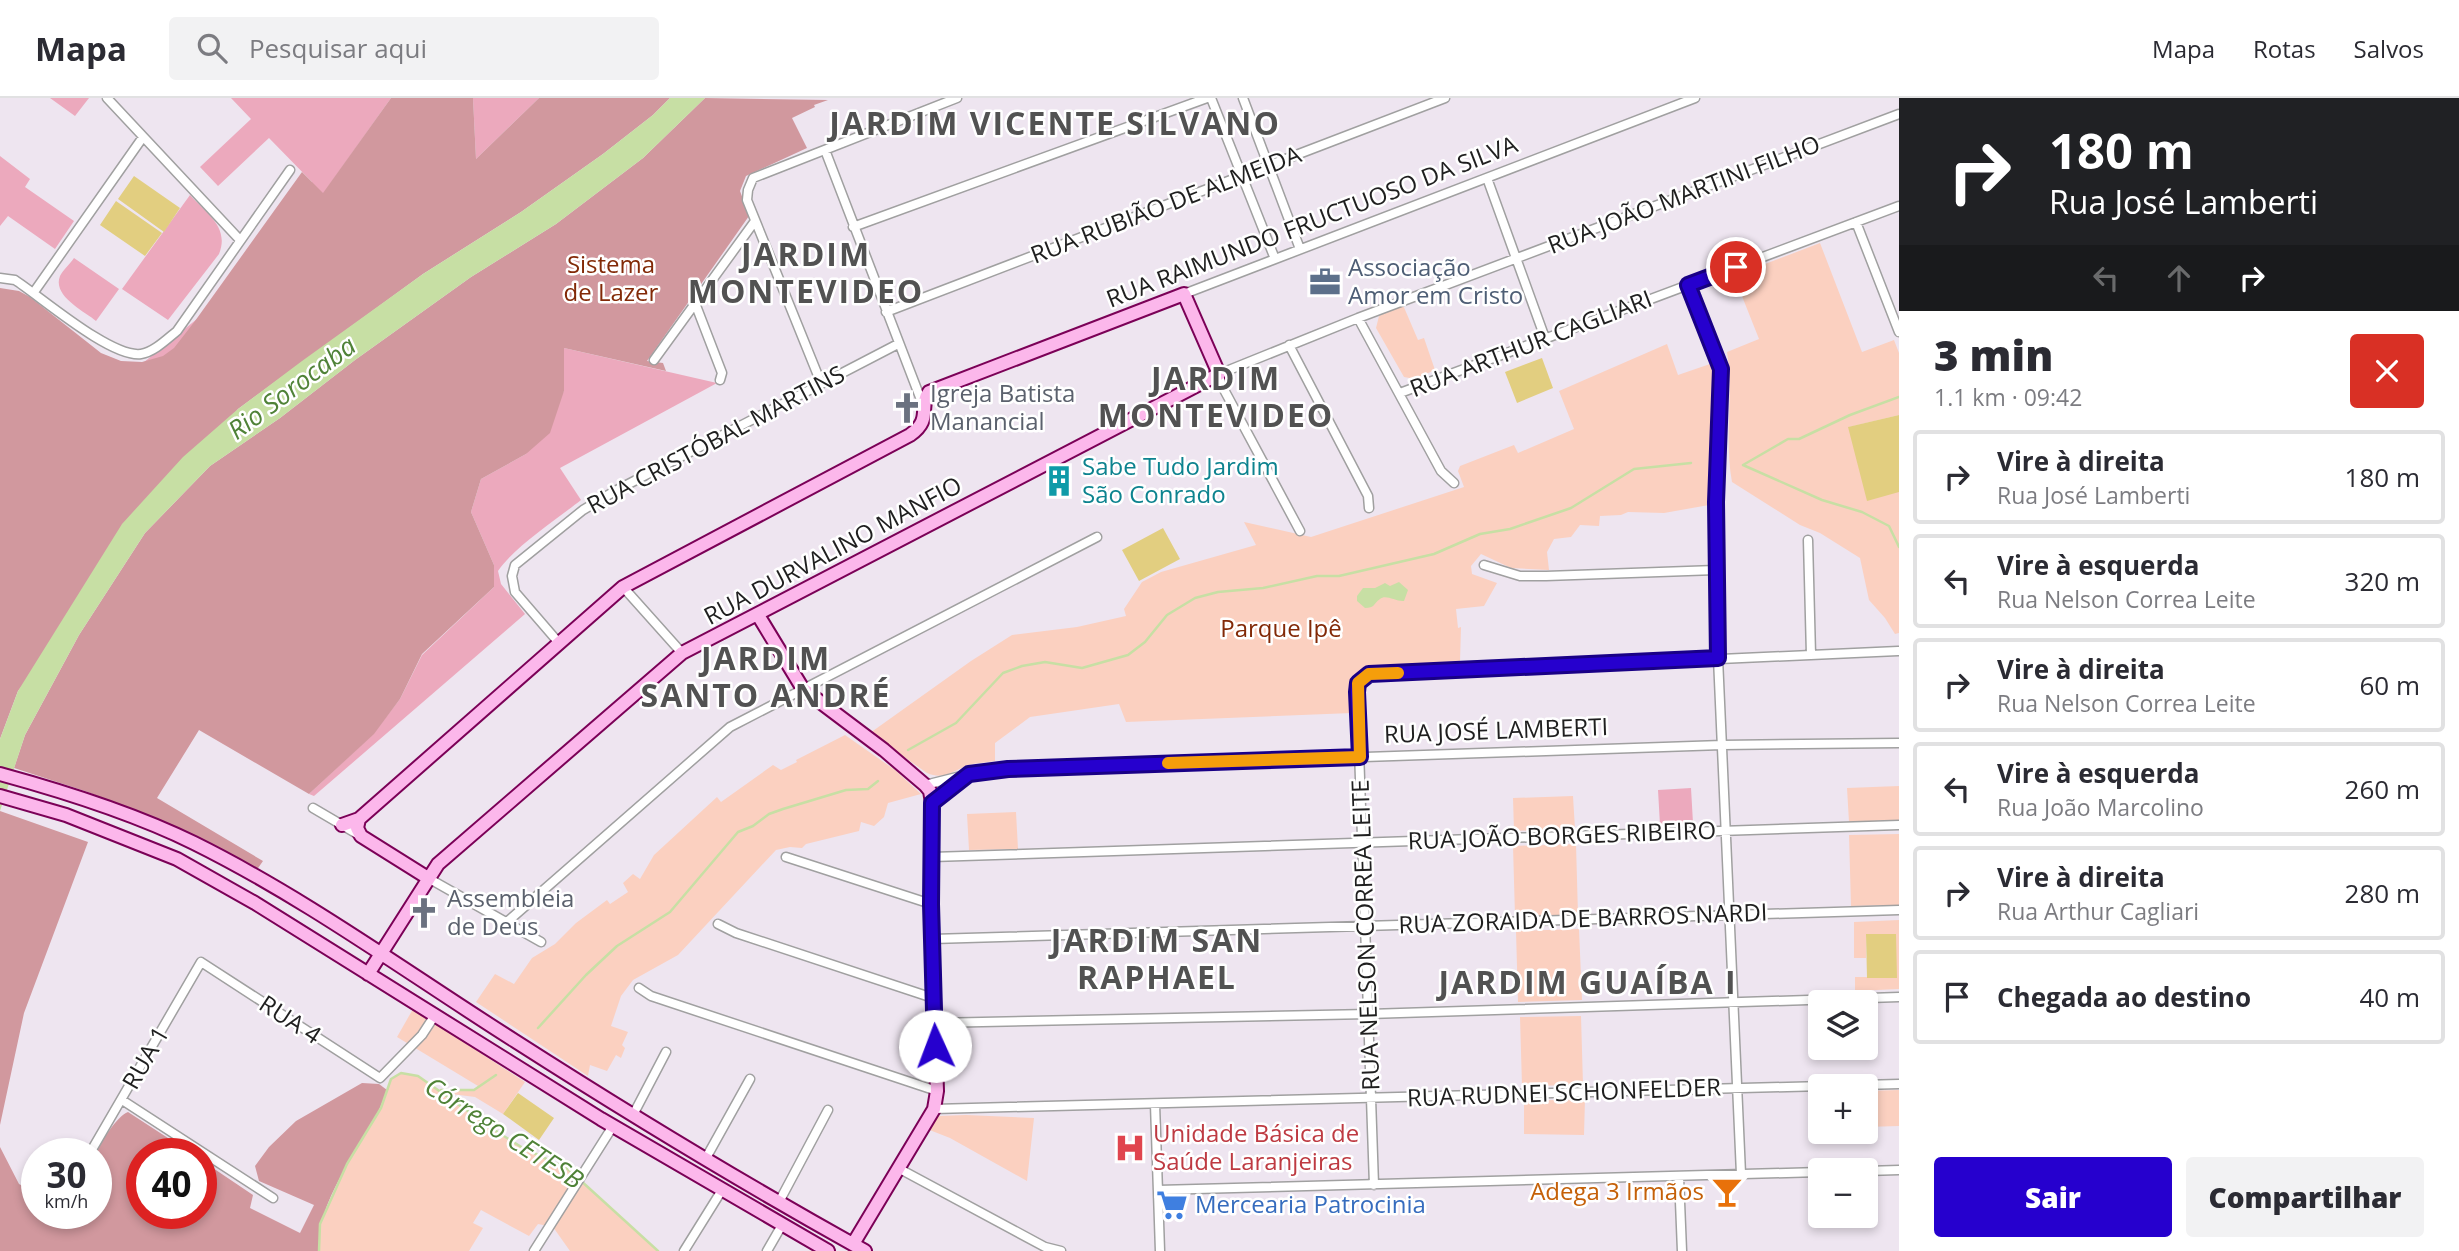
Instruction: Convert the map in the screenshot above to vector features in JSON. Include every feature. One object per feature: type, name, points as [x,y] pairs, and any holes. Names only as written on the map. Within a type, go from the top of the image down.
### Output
[{"type":"street","points":[[107,98],[240,240]]},
{"type":"street","points":[[821,383],[747,200],[753,178],[957,98]]},
{"type":"street","points":[[853,227],[1209,98],[1275,259]]},
{"type":"street","points":[[1243,98],[1300,249]]},
{"type":"street","name":"RUA RUBIÃO DE ALMEIDA","points":[[886,312],[1445,98]]},
{"type":"street","name":"RUA RAIMUNDO FRUCTUOSO DA SILVA","points":[[943,386],[1487,178],[1676,102],[1695,98]]},
{"type":"street","name":"RUA JOÃO MARTINI FILHO","points":[[1273,351],[1899,114]]},
{"type":"street","points":[[34,292],[143,138]]},
{"type":"street","points":[[825,150],[926,413]]},
{"type":"street","points":[[0,278],[15,280],[119,351],[141,354],[159,346],[177,331],[290,170]]},
{"type":"street","points":[[1487,178],[1545,338]]},
{"type":"street","name":"RUA ARTHUR CAGLIARI","points":[[1400,393],[1899,206]]},
{"type":"street","points":[[654,360],[755,221]]},
{"type":"street","points":[[1856,222],[1899,332]]},
{"type":"street","points":[[1688,285],[1721,369],[1716,570],[1718,658],[1741,1174]]},
{"type":"street","points":[[1185,294],[1221,384],[1300,531]]},
{"type":"street","points":[[695,303],[722,373],[720,380]]},
{"type":"street","points":[[1358,318],[1441,471],[1454,483]]},
{"type":"street","name":"RUA CRISTÓBAL MARTINS","points":[[559,643],[515,592],[512,576],[515,565],[583,510],[898,344]]},
{"type":"street","points":[[1289,345],[1368,496],[1369,508]]},
{"type":"street","name":"RUA DURVALINO MANFIO","points":[[368,974],[428,878],[448,855],[682,653],[1219,374],[1273,351]]},
{"type":"street","points":[[913,379],[932,389],[943,386]]},
{"type":"street","points":[[342,825],[359,819],[623,587],[910,435],[917,430],[926,413],[927,394],[943,386]]},
{"type":"street","points":[[507,922],[730,727],[1097,537]]},
{"type":"street","points":[[1808,540],[1811,655]]},
{"type":"street","points":[[1483,565],[1520,576],[1716,570]]},
{"type":"street","points":[[623,587],[682,653]]},
{"type":"street","points":[[758,615],[803,689],[884,750],[925,785],[930,791],[932,803],[931,904],[937,1091],[934,1109],[853,1244]]},
{"type":"street","name":"RUA NELSON CORREA LEITE","points":[[1374,1185],[1358,683],[1369,674],[1898,651]]},
{"type":"street","name":"RUA JOSÉ LAMBERTI","points":[[925,785],[969,774],[1008,769],[1722,745],[1899,743]]},
{"type":"street","points":[[0,774],[75,795],[177,835],[259,878],[618,1106],[865,1251]]},
{"type":"street","points":[[932,803],[969,774]]},
{"type":"street","points":[[0,796],[66,815],[170,857],[255,903],[613,1126],[828,1251]]},
{"type":"street","points":[[313,808],[541,942]]},
{"type":"street","points":[[359,819],[357,828],[361,836]]},
{"type":"street","name":"RUA JOÃO BORGES RIBEIRO","points":[[932,856],[1899,825]]},
{"type":"street","points":[[786,857],[931,904]]},
{"type":"street","name":"RUA ZORAIDA DE BARROS NARDI","points":[[932,939],[1899,910]]},
{"type":"street","points":[[718,923],[736,933],[933,998]]},
{"type":"street","name":"RUA 4","points":[[201,962],[380,1078],[422,1035],[435,1015]]},
{"type":"street","name":"RUA 1","points":[[99,1138],[201,962]]},
{"type":"street","points":[[639,988],[651,996],[937,1091]]},
{"type":"street","points":[[934,1023],[1369,1014],[1899,997]]},
{"type":"street","points":[[633,1115],[666,1052]]},
{"type":"street","points":[[706,1158],[750,1079]]},
{"type":"street","name":"RUA RUDNEI SCHONFELDER","points":[[934,1109],[1899,1084]]},
{"type":"street","points":[[122,1100],[273,1198]]},
{"type":"street","points":[[1155,1104],[1160,1251]]},
{"type":"street","points":[[534,1251],[613,1126],[618,1106]]},
{"type":"street","points":[[779,1202],[828,1110]]},
{"type":"street","points":[[898,1168],[1045,1247],[1061,1251]]},
{"type":"street","points":[[1878,1171],[1899,1170]]},
{"type":"street","points":[[1158,1189],[1808,1172]]},
{"type":"street","points":[[1679,1177],[1682,1251]]},
{"type":"street","points":[[684,1251],[722,1190]]},
{"type":"street","points":[[767,1251],[782,1226]]},
{"type":"shaded area","points":[[50,98],[89,98],[75,116]]},
{"type":"shaded area","points":[[231,98],[391,98],[265,280],[125,389],[116,385],[257,270],[312,182],[269,138],[218,186],[200,167],[251,119]]},
{"type":"shaded area","points":[[473,98],[539,98],[476,159]]},
{"type":"shaded area","points":[[0,156],[30,179],[25,187],[74,221],[55,249],[8,216],[0,226]]},
{"type":"shaded area","points":[[134,176],[180,208],[164,232],[118,199]]},
{"type":"shaded area","points":[[190,195],[215,221],[222,244],[219,254],[168,320],[122,289]]},
{"type":"shaded area","points":[[116,201],[162,233],[145,256],[100,225]]},
{"type":"shaded area","points":[[74,258],[119,289],[96,321],[70,302],[61,290],[60,276]]},
{"type":"shaded area","points":[[564,348],[717,383],[560,468],[581,500],[525,543],[498,571],[501,584],[525,614],[314,796],[309,794],[373,734],[400,699],[422,655],[494,587],[494,565],[471,512],[481,479],[526,454],[564,391]]},
{"type":"shaded area","points":[[1542,358],[1553,388],[1517,403],[1505,372]]},
{"type":"shaded area","points":[[1899,415],[1899,492],[1867,501],[1848,427]]},
{"type":"shaded area","points":[[1163,528],[1180,559],[1139,581],[1122,550]]},
{"type":"shaded area","points":[[1691,788],[1693,823],[1660,825],[1658,790]]},
{"type":"shaded area","points":[[1866,934],[1896,934],[1897,978],[1867,978]]},
{"type":"shaded area","points":[[518,1093],[554,1118],[539,1140],[503,1114]]},
{"type":"green space","points":[[391,98],[473,98],[476,159],[539,98],[670,98],[653,115],[603,154],[521,212],[423,274],[238,409],[18,691],[0,739],[0,288],[19,291],[30,297],[101,353],[121,361],[142,362],[163,356],[174,348],[195,321],[302,172],[323,193]]},
{"type":"green space","name":"Sistema de Lazer","points":[[705,98],[828,100],[792,118],[807,148],[746,176],[740,191],[749,216],[647,361],[663,363],[666,371],[564,348],[564,391],[550,433],[526,454],[481,479],[471,512],[494,565],[494,587],[422,654],[400,699],[374,734],[309,794],[199,730],[157,798],[263,861],[256,871],[136,812],[88,792],[14,768],[25,735],[79,635],[145,533],[210,466],[280,418],[355,360],[471,277],[556,224],[643,158]]},
{"type":"green space","points":[[1820,243],[1862,352],[1894,340],[1899,353],[1899,415],[1849,427],[1899,492],[1899,633],[1895,634],[1869,600],[1860,558],[1820,533],[1800,525],[1732,482],[1727,352],[1759,339],[1734,276]]},
{"type":"green space","points":[[1403,305],[1418,340],[1424,338],[1435,370],[1415,379],[1404,377],[1376,328],[1379,316]]},
{"type":"green space","name":"Parque Ipê","points":[[1667,344],[1678,375],[1710,364],[1713,370],[1709,505],[1664,513],[1628,512],[1600,516],[1599,526],[1580,525],[1571,537],[1554,539],[1547,552],[1549,570],[1511,568],[1481,554],[1471,566],[1472,574],[1497,583],[1484,606],[1456,609],[1458,628],[1461,627],[1460,662],[1362,669],[1353,680],[1352,713],[1126,722],[1119,704],[1030,717],[995,743],[995,761],[972,764],[939,776],[927,773],[870,733],[1012,635],[1077,627],[1126,616],[1124,609],[1142,582],[1161,572],[1256,545],[1244,522],[1311,537],[1464,487],[1458,471],[1460,466],[1514,445],[1518,453],[1574,429],[1559,391]]},
{"type":"green space","points":[[845,735],[895,770],[921,794],[888,803],[884,817],[874,826],[861,822],[859,831],[806,844],[802,848],[776,850],[678,955],[633,980],[621,996],[611,1026],[628,1032],[622,1045],[625,1048],[621,1058],[616,1055],[607,1071],[590,1065],[588,1076],[476,1002],[495,974],[514,984],[532,958],[555,944],[576,923],[607,900],[610,904],[628,892],[623,883],[633,874],[640,879],[654,855],[717,797],[721,802],[773,765],[781,770]]},
{"type":"green space","points":[[1899,786],[1899,820],[1849,822],[1847,788]]},
{"type":"green space","points":[[1573,796],[1575,829],[1514,831],[1513,798]]},
{"type":"green space","points":[[0,811],[88,842],[24,1013],[0,1125]]},
{"type":"green space","points":[[1016,812],[1018,849],[969,850],[967,814]]},
{"type":"green space","points":[[1899,834],[1899,905],[1851,906],[1849,835]]},
{"type":"green space","points":[[1576,844],[1578,915],[1515,916],[1513,846]]},
{"type":"green space","points":[[1899,920],[1899,989],[1855,990],[1855,977],[1897,977],[1866,935],[1866,958],[1854,958],[1854,922]]},
{"type":"green space","points":[[1579,929],[1582,1000],[1518,1002],[1516,931]]},
{"type":"green space","points":[[413,1009],[525,1082],[503,1114],[475,1097],[442,1091],[473,1090],[478,1086],[397,1037]]},
{"type":"green space","points":[[1581,1016],[1583,1085],[1522,1086],[1520,1017]]},
{"type":"green space","points":[[401,1073],[418,1076],[523,1148],[568,1169],[658,1251],[570,1251],[553,1227],[538,1224],[529,1236],[481,1210],[473,1223],[483,1228],[469,1251],[319,1251],[320,1224],[347,1164],[381,1108],[391,1079]]},
{"type":"green space","points":[[362,1083],[379,1084],[387,1090],[326,1208],[319,1251],[0,1251],[0,1147],[21,1185],[21,1229],[112,1229],[112,1138],[104,1138],[128,1112],[168,1138],[126,1138],[126,1229],[217,1229],[217,1171],[253,1195],[250,1208],[300,1233],[314,1205],[259,1181],[255,1166],[269,1147],[296,1121]]},
{"type":"green space","points":[[1899,1090],[1899,1126],[1878,1127],[1878,1091]]},
{"type":"green space","points":[[1585,1099],[1584,1135],[1524,1134],[1524,1101]]},
{"type":"green space","points":[[939,1116],[1034,1118],[1027,1181],[950,1138],[927,1129]]},
{"type":"water","name":"Rio Sorocaba","points":[[670,98],[705,98],[643,158],[556,224],[471,277],[355,360],[280,418],[210,466],[145,533],[79,635],[25,735],[0,811],[0,739],[18,691],[122,524],[183,457],[238,409],[302,361],[423,274],[521,212],[603,154],[653,115]]},
{"type":"water","points":[[1399,582],[1408,590],[1404,601],[1382,598],[1365,608],[1357,601],[1363,588],[1375,588],[1385,583],[1390,586]]},
{"type":"waterway","points":[[1743,465],[1788,439],[1799,439],[1850,415],[1899,397]]},
{"type":"waterway","points":[[908,750],[956,723],[1003,673],[1045,662],[1082,668],[1128,655],[1145,642],[1167,615],[1195,598],[1218,592],[1263,588],[1317,576],[1339,576],[1434,554],[1480,534],[1510,529],[1571,508],[1634,469],[1691,463]]},
{"type":"waterway","points":[[1743,465],[1822,500],[1862,512],[1889,526],[1899,547]]},
{"type":"waterway","points":[[538,1028],[586,975],[617,946],[670,912],[738,832],[753,826],[769,814],[846,790],[868,789],[878,781]]},
{"type":"waterway","name":"Córrego CETESB","points":[[319,1251],[320,1224],[347,1164],[381,1108],[391,1079],[401,1073],[418,1076],[523,1148],[568,1169],[658,1251]]},
{"type":"waterway","points":[[441,1090],[474,1090],[496,1075]]},
{"type":"slow traffic","points":[[1168,763],[1360,757],[1358,683],[1369,674],[1398,673]]},
{"type":"place","name":"Associação Amor em Cristo","points":[[1325,282]]},
{"type":"place","name":"Igreja Batista Manancial","points":[[907,408]]},
{"type":"place","name":"Sabe Tudo Jardim São Conrado","points":[[1059,481]]},
{"type":"place","name":"Assembleia de Deus","points":[[424,913]]},
{"type":"place","name":"Unidade Básica de Saúde Laranjeiras","points":[[1130,1148]]},
{"type":"place","name":"Adega 3 Irmãos","points":[[1727,1192]]},
{"type":"place","name":"Mercearia Patrocinia","points":[[1172,1205]]},
{"type":"district","name":"JARDIM VICENTE SILVANO","points":[[1055,124]]},
{"type":"district","name":"JARDIM MONTEVIDEO","points":[[806,274]]},
{"type":"district","name":"JARDIM MONTEVIDEO","points":[[1216,398]]},
{"type":"district","name":"JARDIM SANTO ANDRÉ","points":[[766,678]]},
{"type":"district","name":"JARDIM SAN RAPHAEL","points":[[1157,960]]},
{"type":"district","name":"JARDIM GUAÍBA I","points":[[1588,983]]},
{"type":"route","points":[[935,1046],[931,904],[932,803],[969,774],[1008,769],[1360,757],[1357,692],[1358,683],[1369,674],[1718,658],[1716,502],[1721,369],[1688,285],[1736,267]]}]
